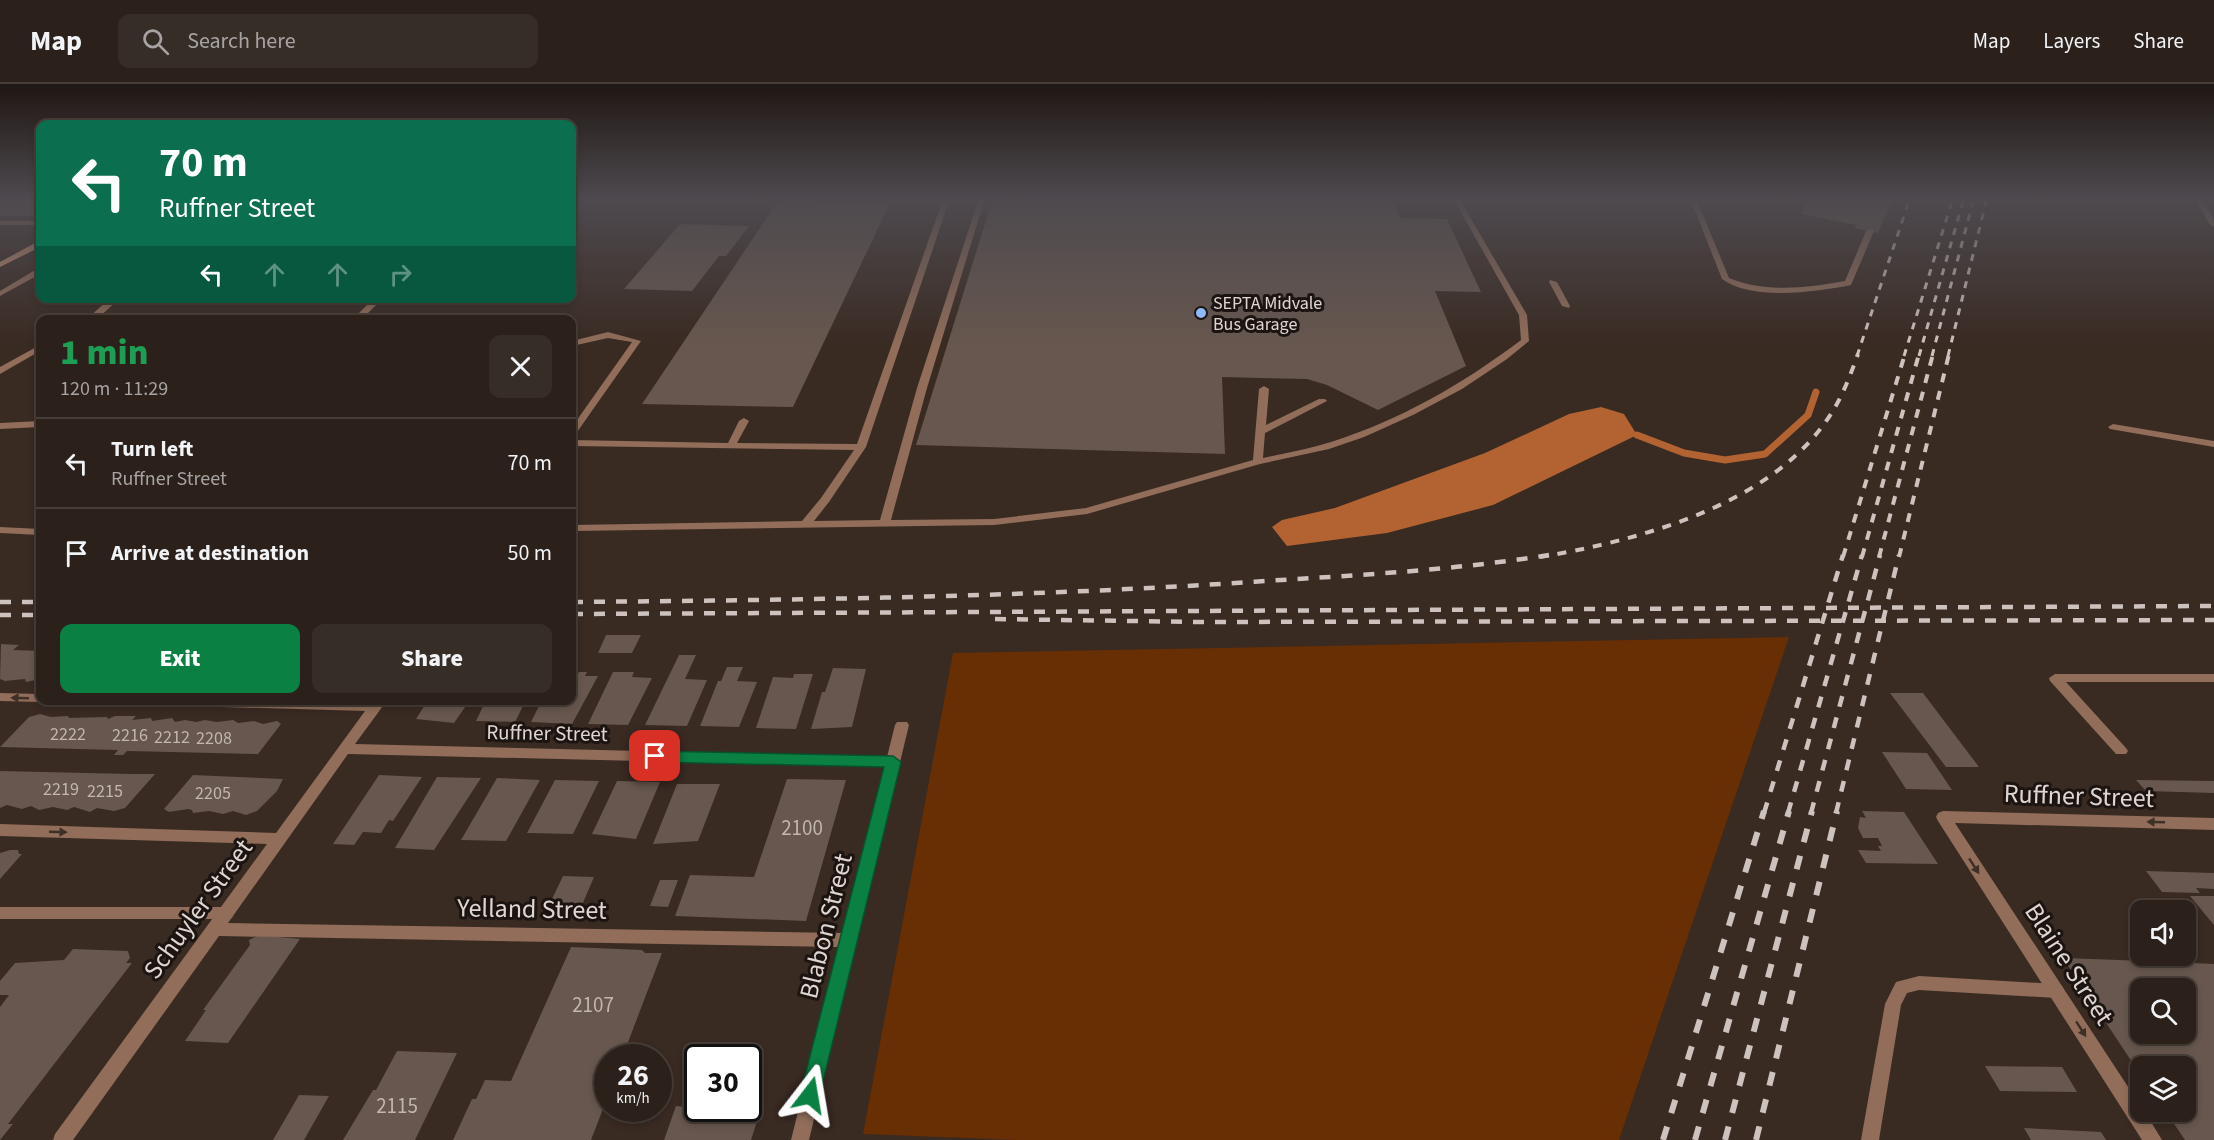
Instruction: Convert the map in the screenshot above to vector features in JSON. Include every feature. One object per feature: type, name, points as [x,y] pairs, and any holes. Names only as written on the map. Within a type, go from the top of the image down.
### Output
[{"type":"street","points":[[0,265],[34,247]]},
{"type":"street","points":[[805,524],[825,500],[861,447],[930,247]]},
{"type":"street","points":[[885,523],[922,388],[966,247]]},
{"type":"street","points":[[576,528],[994,522],[1086,511],[1258,462],[1334,444],[1400,417],[1494,365],[1525,341],[1523,315],[1484,247]]},
{"type":"street","points":[[1713,247],[1726,279],[1741,285],[1777,289],[1823,288],[1848,283],[1863,247]]},
{"type":"street","points":[[0,294],[36,273]]},
{"type":"street","points":[[1553,282],[1566,306]]},
{"type":"street","points":[[96,315],[110,303]]},
{"type":"street","points":[[361,315],[374,303]]},
{"type":"street","points":[[576,342],[608,335],[637,341],[576,427]]},
{"type":"street","points":[[0,371],[36,350]]},
{"type":"street","points":[[1258,462],[1264,389]]},
{"type":"street","points":[[1261,432],[1322,401]]},
{"type":"street","points":[[731,446],[744,421]]},
{"type":"street","points":[[0,426],[36,424]]},
{"type":"street","points":[[2113,427],[2214,444]]},
{"type":"street","points":[[576,443],[861,447]]},
{"type":"street","points":[[0,530],[36,532]]},
{"type":"street","points":[[2121,751],[2055,678],[2214,678]]},
{"type":"street","points":[[0,697],[36,698]]},
{"type":"street","name":"Schuyler Street","points":[[62,1140],[375,707],[302,705]]},
{"type":"street","name":"Blabon Street","points":[[800,1140],[902,725]]},
{"type":"street","name":"Ruffner Street","points":[[345,749],[893,762]]},
{"type":"street","name":"Ruffner Street","points":[[1942,817],[2214,824]]},
{"type":"street","name":"Blaine Street","points":[[1942,817],[2153,1140]]},
{"type":"street","points":[[0,830],[280,839]]},
{"type":"street","points":[[0,913],[226,913]]},
{"type":"street","name":"Yelland Street","points":[[214,929],[849,940]]},
{"type":"street","points":[[1870,1140],[1893,1004],[1902,987],[1919,983],[2056,991]]},
{"type":"shaded area","points":[[1601,407],[1624,414],[1637,435],[1493,505],[1387,533],[1287,546],[1272,527],[1282,520],[1335,508],[1485,453],[1569,414]]},
{"type":"shaded area","points":[[1789,637],[1619,1140],[1017,1140],[863,1134],[953,653]]},
{"type":"building","points":[[660,247],[733,247],[726,256],[719,256],[692,291],[624,289]]},
{"type":"building","points":[[747,247],[869,247],[793,407],[642,404]]},
{"type":"building","name":"SEPTA Midvale Bus Garage","points":[[978,247],[1460,247],[1481,292],[1435,291],[1466,366],[1378,410],[1327,385],[1307,379],[1222,377],[1225,454],[916,445]]},
{"type":"building","points":[[606,635],[641,635],[632,653],[598,653]]},
{"type":"building","points":[[1,644],[19,645],[13,650],[36,651],[36,680],[26,682],[25,679],[5,681],[0,679]]},
{"type":"building","points":[[679,655],[696,655],[685,679],[707,680],[687,726],[645,725]]},
{"type":"building","points":[[727,667],[743,667],[737,681],[757,682],[739,727],[700,726],[718,681],[721,681]]},
{"type":"building","points":[[833,668],[866,669],[852,727],[811,729],[822,692],[825,692]]},
{"type":"building","points":[[579,672],[587,672],[585,676],[598,676],[572,724],[531,722],[540,705],[576,705],[576,677]]},
{"type":"building","points":[[613,672],[634,672],[632,677],[652,678],[628,725],[588,724]]},
{"type":"building","points":[[794,674],[813,674],[796,729],[756,728],[773,677],[793,678]]},
{"type":"building","points":[[1890,693],[1923,693],[1979,767],[1946,767]]},
{"type":"building","points":[[425,705],[467,705],[454,723],[416,719]]},
{"type":"building","points":[[484,705],[524,705],[515,722],[476,721]]},
{"type":"building","points":[[40,714],[51,717],[107,717],[108,719],[115,716],[136,716],[132,720],[151,718],[152,721],[172,718],[175,722],[233,720],[238,723],[254,721],[263,724],[277,721],[281,724],[258,754],[127,751],[123,755],[114,755],[118,750],[0,747],[29,717]]},
{"type":"building","points":[[1882,752],[1927,753],[1952,790],[1906,789]]},
{"type":"building","points":[[0,771],[155,774],[125,808],[114,811],[97,808],[90,812],[74,807],[67,810],[53,807],[39,810],[31,806],[22,809],[7,805],[0,808]]},
{"type":"building","points":[[193,775],[283,779],[277,791],[257,811],[246,815],[233,811],[223,814],[209,811],[193,813],[188,809],[169,812],[164,809]]},
{"type":"building","points":[[379,775],[422,777],[393,821],[389,820],[381,833],[363,832],[354,845],[333,844]]},
{"type":"building","points":[[437,777],[481,778],[434,850],[395,848]]},
{"type":"building","points":[[497,778],[540,780],[506,841],[461,840]]},
{"type":"building","points":[[787,779],[846,780],[806,921],[675,916],[690,875],[754,877]]},
{"type":"building","points":[[555,780],[599,781],[573,834],[527,833]]},
{"type":"building","points":[[2136,780],[2214,781],[2214,793],[2146,791]]},
{"type":"building","points":[[617,781],[660,782],[636,839],[592,834]]},
{"type":"building","points":[[677,784],[720,784],[698,841],[653,844]]},
{"type":"building","points":[[1862,811],[1904,812],[1938,864],[1866,863],[1858,850],[1881,851],[1878,846],[1882,846],[1878,838],[1863,838],[1858,828],[1860,817],[1866,818]]},
{"type":"building","points":[[18,850],[19,854],[22,854],[0,879],[0,853]]},
{"type":"building","points":[[2146,871],[2214,873],[2214,889],[2196,888],[2200,893],[2162,892]]},
{"type":"building","points":[[563,876],[594,877],[582,905],[550,903]]},
{"type":"building","points":[[660,880],[678,880],[668,907],[650,906]]},
{"type":"building","points":[[2190,896],[2214,896],[2214,925],[2196,903],[2196,900]]},
{"type":"building","points":[[265,932],[268,936],[300,939],[228,1043],[185,1041],[206,1010],[203,1010],[250,945],[249,940]]},
{"type":"building","points":[[571,947],[662,953],[627,1044],[594,1044],[594,1122],[598,1122],[591,1140],[453,1140],[472,1099],[476,1099],[485,1080],[511,1081]]},
{"type":"building","points":[[73,949],[128,951],[130,958],[126,963],[132,963],[8,1124],[13,1124],[0,1140],[0,1007],[9,995],[0,995],[0,981],[15,963],[64,960]]},
{"type":"building","points":[[2063,958],[2130,960],[2130,966],[2214,964],[2214,1140],[2185,1140],[2173,1122],[2196,1122],[2196,1056],[2130,1056],[2130,1059]]},
{"type":"building","points":[[397,1051],[457,1053],[415,1140],[343,1140],[373,1090],[376,1090]]},
{"type":"building","points":[[1985,1066],[2062,1067],[2077,1092],[2000,1091]]},
{"type":"building","points":[[299,1095],[329,1096],[304,1140],[273,1140]]},
{"type":"building","points":[[676,1106],[684,1107],[684,1122],[757,1122],[751,1140],[664,1140]]},
{"type":"building","points":[[2024,1128],[2101,1132],[2106,1140],[2031,1140]]},
{"type":"waterway","points":[[1637,435],[1684,453],[1725,460],[1765,454],[1808,415],[1816,392]]},
{"type":"railway","points":[[1857,356],[1893,247]]},
{"type":"railway","points":[[1904,356],[1938,247]]},
{"type":"railway","points":[[1919,356],[1950,247]]},
{"type":"railway","points":[[1932,356],[1961,247]]},
{"type":"railway","points":[[1948,356],[1975,247]]},
{"type":"railway","points":[[1540,557],[1656,530],[1696,516],[1768,478],[1799,453],[1830,416],[1848,382],[1858,354]]},
{"type":"railway","points":[[1843,557],[1905,354]]},
{"type":"railway","points":[[1862,557],[1919,354]]},
{"type":"railway","points":[[1879,557],[1933,354]]},
{"type":"railway","points":[[1899,557],[1949,354]]},
{"type":"railway","points":[[576,602],[832,599],[1092,591],[1336,577],[1478,565],[1549,555]]},
{"type":"railway","points":[[1827,608],[1843,555]]},
{"type":"railway","points":[[1847,608],[1862,555]]},
{"type":"railway","points":[[1866,608],[1880,555]]},
{"type":"railway","points":[[1886,608],[1899,555]]},
{"type":"railway","points":[[0,602],[36,602]]},
{"type":"railway","points":[[1886,608],[2214,606]]},
{"type":"railway","points":[[576,614],[1827,608]]},
{"type":"railway","points":[[1823,621],[1827,608]]},
{"type":"railway","points":[[1827,608],[1847,608]]},
{"type":"railway","points":[[1843,621],[1847,608]]},
{"type":"railway","points":[[1847,608],[1866,608]]},
{"type":"railway","points":[[1862,621],[1866,608]]},
{"type":"railway","points":[[1866,608],[1886,608]]},
{"type":"railway","points":[[1883,621],[1886,608]]},
{"type":"railway","points":[[0,615],[36,615]]},
{"type":"railway","points":[[995,619],[1200,622],[1823,621]]},
{"type":"railway","points":[[1883,621],[2214,620]]},
{"type":"railway","points":[[1764,813],[1823,621]]},
{"type":"railway","points":[[1823,621],[1843,621]]},
{"type":"railway","points":[[1788,813],[1843,621]]},
{"type":"railway","points":[[1843,621],[1862,621]]},
{"type":"railway","points":[[1811,813],[1862,621]]},
{"type":"railway","points":[[1862,621],[1883,621]]},
{"type":"railway","points":[[1836,813],[1883,621]]},
{"type":"railway","points":[[1663,1140],[1764,811]]},
{"type":"railway","points":[[1695,1140],[1789,811]]},
{"type":"railway","points":[[1725,1140],[1812,811]]},
{"type":"railway","points":[[1756,1140],[1837,811]]},
{"type":"place","name":"SEPTA Midvale Bus Garage","points":[[1201,313]]},
{"type":"route","points":[[655,756],[893,762],[810,1095]]}]
